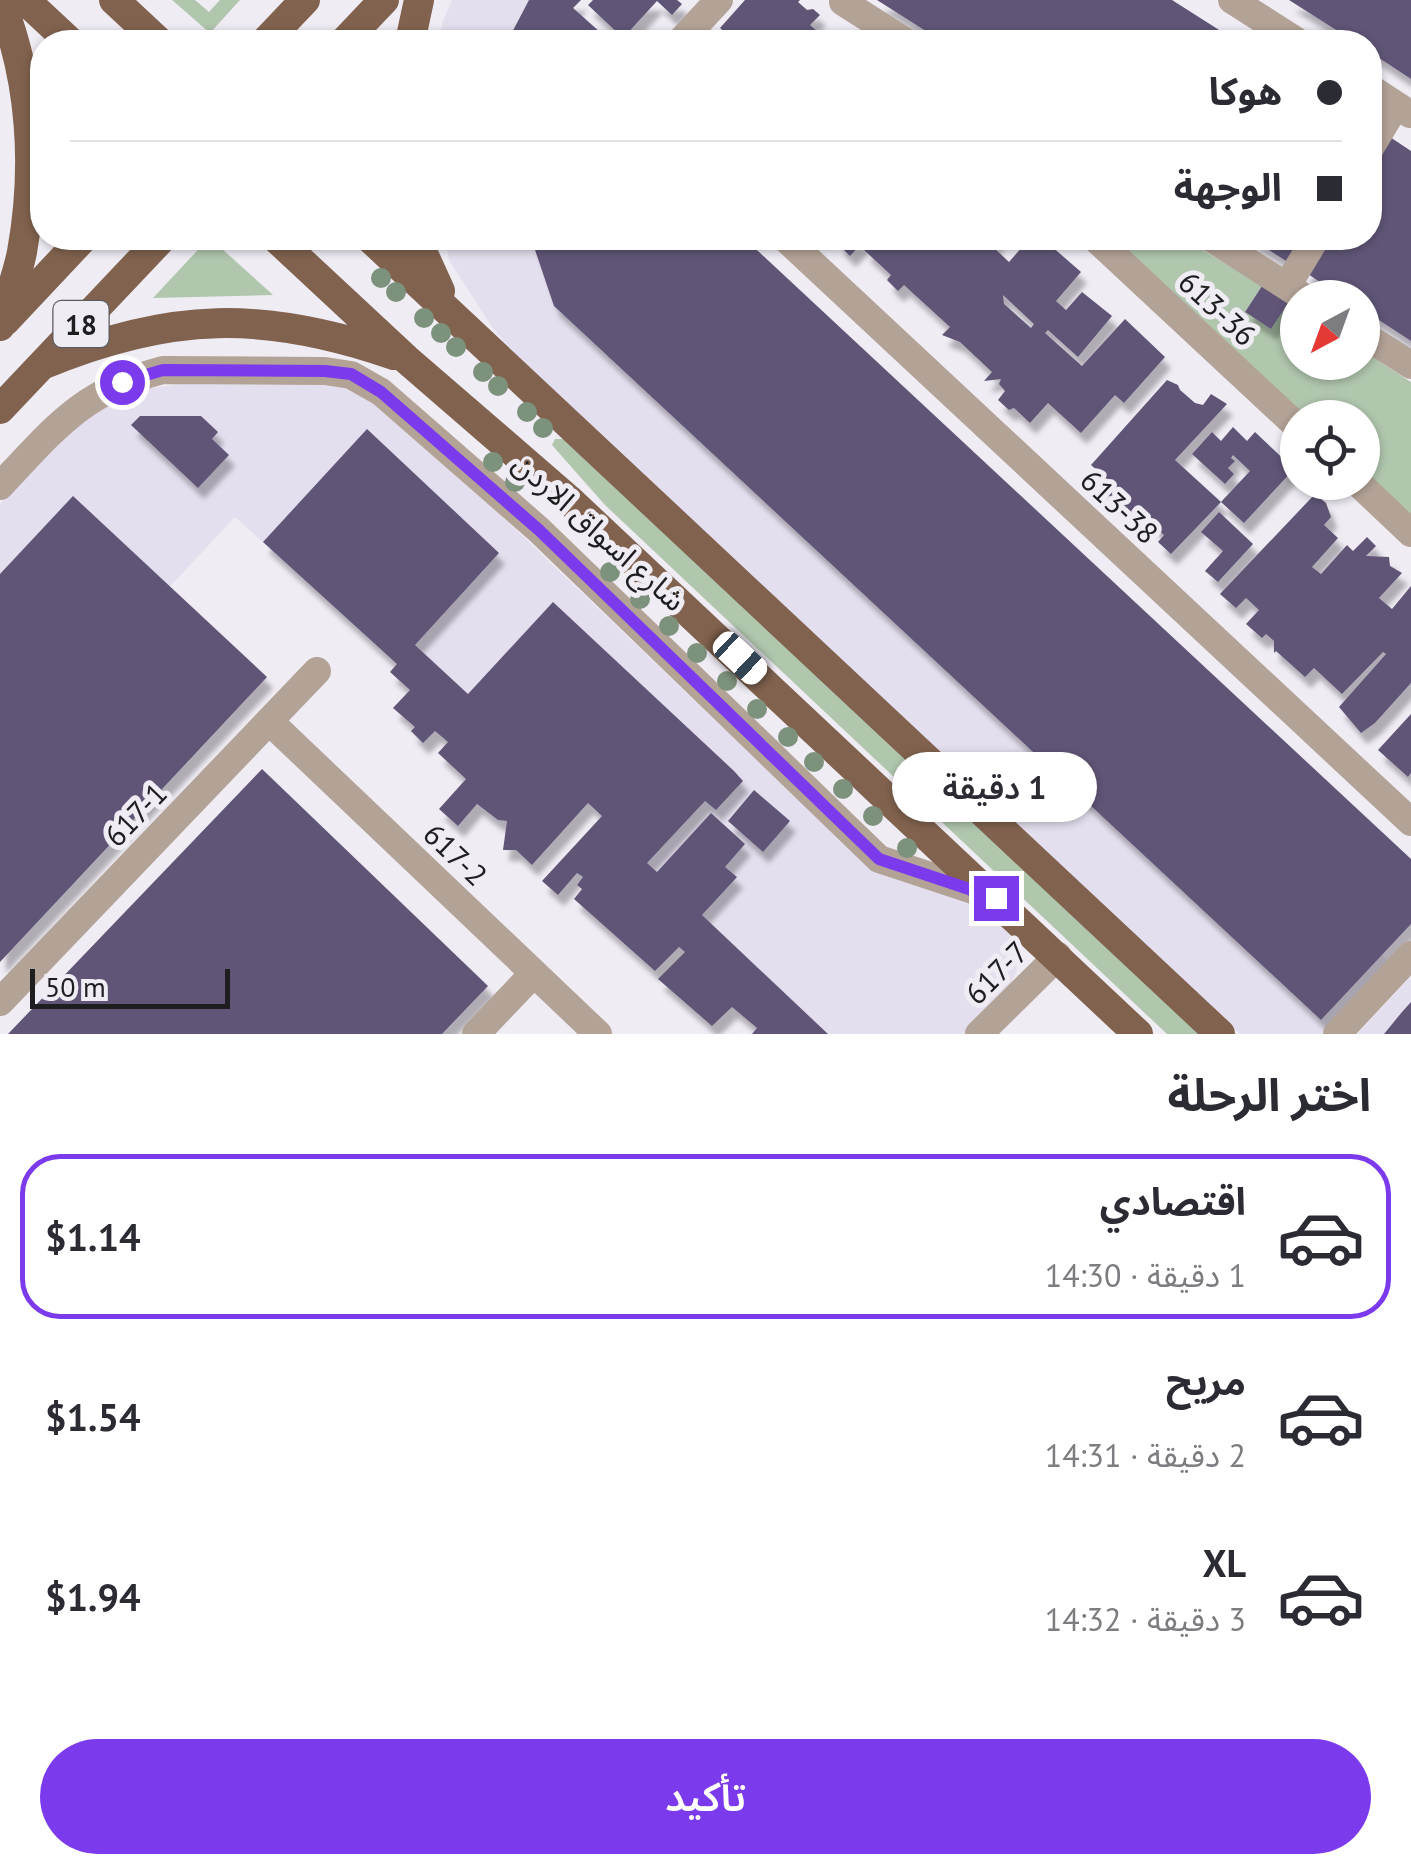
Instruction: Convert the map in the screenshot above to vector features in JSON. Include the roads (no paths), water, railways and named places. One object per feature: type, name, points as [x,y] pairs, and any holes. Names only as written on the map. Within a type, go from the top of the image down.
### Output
[{"type":"main road","points":[[0,0],[13,31],[28,105],[30,155]]},
{"type":"main road","points":[[25,0],[57,30]]},
{"type":"main road","points":[[114,0],[146,30]]},
{"type":"main road","points":[[276,30],[304,0]]},
{"type":"main road","points":[[355,30],[384,0]]},
{"type":"main road","points":[[413,30],[419,0]]},
{"type":"main road","points":[[0,326],[22,254],[30,188]]},
{"type":"main road","name":"18","points":[[0,326],[73,250]]},
{"type":"main road","name":"18","points":[[0,410],[151,250]]},
{"type":"main road","name":"شارع اسواق الاردن","points":[[289,250],[406,359],[568,499],[1058,956],[1118,1023],[1138,1034]]},
{"type":"main road","name":"شارع اسواق الاردن","points":[[383,250],[1220,1034]]},
{"type":"main road","points":[[421,250],[452,311]]},
{"type":"main road","points":[[42,365],[143,330],[196,323],[250,322],[302,328],[406,359]]},
{"type":"street","points":[[691,30],[719,0]]},
{"type":"street","points":[[1232,0],[1279,30]]},
{"type":"street","points":[[842,1],[873,30]]},
{"type":"street","points":[[842,1],[887,30]]},
{"type":"street","points":[[1382,96],[1403,110],[1382,134]]},
{"type":"street","name":"613-38","points":[[797,250],[1411,822]]},
{"type":"street","name":"613-36","points":[[1108,250],[1280,410]]},
{"type":"street","points":[[1230,250],[1280,282]]},
{"type":"street","points":[[1300,280],[1312,250]]},
{"type":"street","points":[[1380,346],[1411,366]]},
{"type":"street","points":[[0,486],[67,415],[101,393],[143,375],[163,370],[351,374],[381,392],[539,530],[879,859],[996,898]]},
{"type":"street","points":[[539,530],[568,499]]},
{"type":"street","points":[[1376,500],[1411,533]]},
{"type":"street","name":"617-1","points":[[0,1002],[316,671]]},
{"type":"street","name":"617-2","points":[[269,720],[598,1034]]},
{"type":"street","name":"617-7","points":[[979,1034],[1058,956]]},
{"type":"street","points":[[1337,1034],[1411,956]]},
{"type":"street","points":[[476,1034],[534,973]]}]
